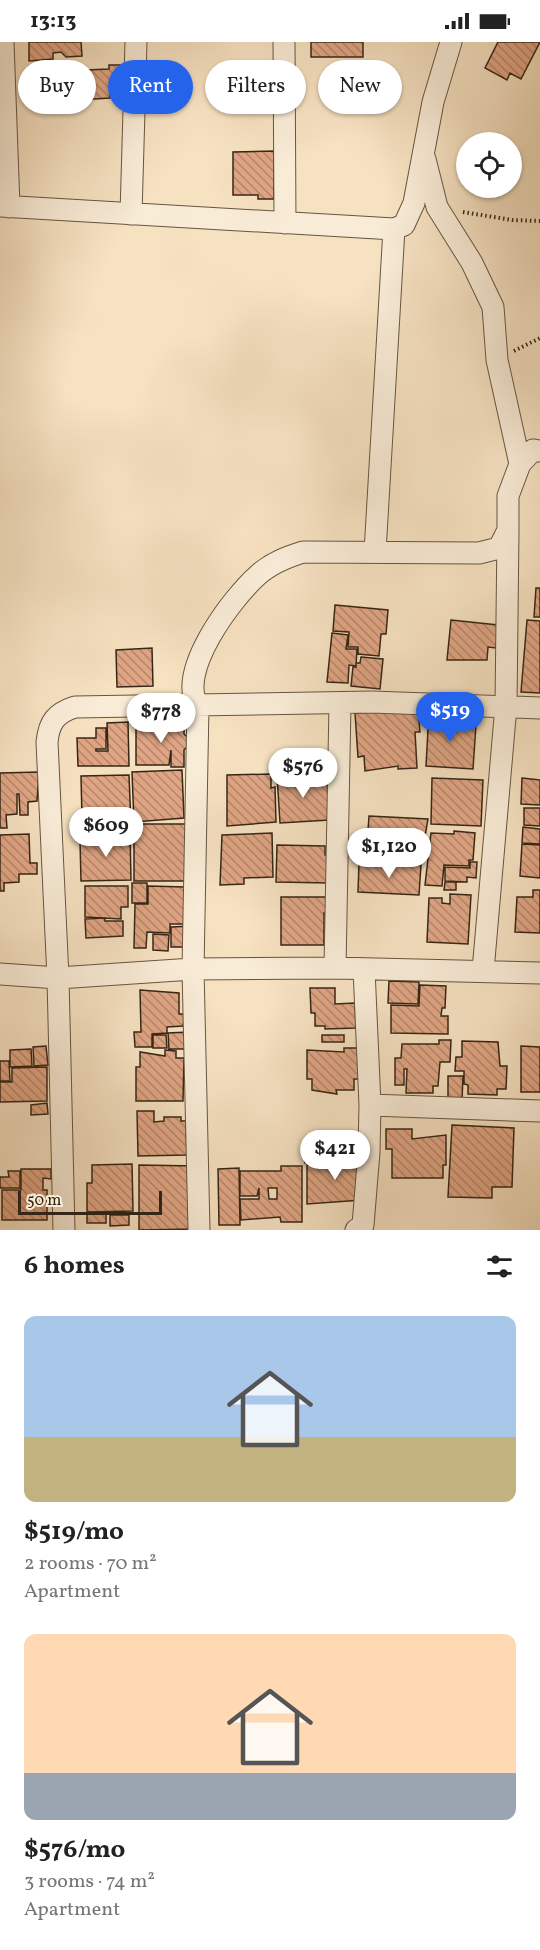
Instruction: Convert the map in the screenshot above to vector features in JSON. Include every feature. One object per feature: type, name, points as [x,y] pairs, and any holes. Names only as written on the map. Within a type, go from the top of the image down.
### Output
[{"type":"street","points":[[3,42],[5,207],[394,229],[404,225],[409,214],[433,102],[451,42]]},
{"type":"street","points":[[131,214],[136,42]]},
{"type":"street","points":[[284,42],[285,223]]},
{"type":"street","points":[[423,152],[437,207],[472,263],[493,307],[497,360],[520,464]]},
{"type":"street","points":[[375,552],[394,229]]},
{"type":"street","points":[[483,971],[506,706],[508,496],[520,464],[533,450],[540,451]]},
{"type":"street","points":[[199,1230],[193,969],[198,706],[191,696],[194,670],[215,627],[258,575],[280,559],[303,552],[478,553],[499,548],[508,530]]},
{"type":"street","points":[[64,1230],[58,978],[48,728],[62,711],[75,707],[372,702],[540,708]]},
{"type":"street","points":[[335,968],[340,704]]},
{"type":"street","points":[[0,974],[58,978],[193,969],[335,968],[540,973]]},
{"type":"street","points":[[356,1230],[363,1226],[366,1200],[370,1105],[364,969]]},
{"type":"street","points":[[370,1105],[540,1111]]},
{"type":"path","points":[[437,207],[512,220],[540,221]]},
{"type":"path","points":[[497,360],[540,338]]},
{"type":"building","points":[[29,42],[81,42],[82,56],[66,57],[61,52],[53,53],[53,59],[29,60]]},
{"type":"building","points":[[311,42],[363,42],[363,57],[311,57]]},
{"type":"building","points":[[498,42],[540,42],[521,79],[510,73],[507,80],[485,68]]},
{"type":"building","points":[[108,69],[108,98],[96,99],[96,70]]},
{"type":"building","points":[[274,151],[274,199],[258,199],[258,195],[233,195],[233,152]]},
{"type":"building","points":[[536,588],[540,588],[540,617],[534,617]]},
{"type":"building","points":[[335,605],[388,610],[386,634],[381,634],[379,656],[358,654],[358,647],[348,647],[349,632],[333,631]]},
{"type":"building","points":[[451,620],[498,625],[496,648],[488,647],[487,660],[447,660]]},
{"type":"building","points":[[527,620],[540,621],[540,693],[521,692]]},
{"type":"building","points":[[332,633],[348,635],[346,649],[357,649],[356,666],[349,665],[348,683],[327,682]]},
{"type":"building","points":[[152,648],[153,686],[117,687],[116,650]]},
{"type":"building","points":[[361,657],[383,659],[380,689],[351,686],[353,667],[356,667],[356,663],[360,663]]},
{"type":"building","points":[[418,709],[420,732],[415,732],[417,768],[398,769],[398,766],[365,771],[364,756],[358,757],[355,713]]},
{"type":"building","points":[[429,711],[446,713],[445,723],[476,725],[473,769],[426,766]]},
{"type":"building","points":[[128,722],[129,766],[78,766],[77,738],[96,738],[96,728],[106,728],[106,749],[96,749],[96,751],[108,751],[107,723]]},
{"type":"building","points":[[184,723],[184,734],[188,738],[187,747],[184,750],[184,767],[171,767],[171,750],[169,765],[136,765],[136,724]]},
{"type":"building","points":[[182,770],[184,818],[134,822],[132,772]]},
{"type":"building","points":[[39,772],[37,801],[28,802],[28,815],[20,815],[19,794],[17,794],[17,814],[6,815],[7,828],[0,828],[0,773]]},
{"type":"building","points":[[317,773],[318,781],[327,781],[329,820],[280,823],[277,776],[292,775],[293,781],[306,780],[305,774]]},
{"type":"building","points":[[271,774],[271,788],[275,787],[276,822],[227,826],[227,775]]},
{"type":"building","points":[[129,775],[131,825],[111,826],[111,817],[82,818],[81,776]]},
{"type":"building","points":[[432,778],[483,780],[481,826],[431,824]]},
{"type":"building","points":[[522,778],[540,780],[540,805],[521,804]]},
{"type":"building","points":[[524,808],[540,808],[540,826],[524,825]]},
{"type":"building","points":[[369,816],[428,819],[423,848],[367,845]]},
{"type":"building","points":[[134,824],[187,824],[187,881],[134,881]]},
{"type":"building","points":[[523,827],[540,829],[540,844],[522,843]]},
{"type":"building","points":[[90,830],[90,840],[77,841],[77,831]]},
{"type":"building","points":[[454,831],[475,833],[473,860],[469,860],[469,866],[444,865],[442,886],[425,885],[431,833],[454,834]]},
{"type":"building","points":[[109,833],[130,833],[131,880],[81,881],[80,841],[92,841],[92,837],[109,836]]},
{"type":"building","points":[[272,833],[273,877],[244,878],[244,884],[220,885],[222,835]]},
{"type":"building","points":[[29,834],[30,863],[37,863],[37,874],[19,874],[19,882],[4,883],[4,891],[0,891],[0,835]]},
{"type":"building","points":[[522,844],[540,845],[540,878],[520,876]]},
{"type":"building","points":[[277,845],[325,846],[325,855],[330,856],[329,883],[276,882]]},
{"type":"building","points":[[470,862],[477,862],[476,878],[467,877],[467,882],[445,881],[445,867],[470,868]]},
{"type":"building","points":[[359,863],[421,865],[419,895],[358,892]]},
{"type":"building","points":[[445,882],[456,882],[456,890],[444,890]]},
{"type":"building","points":[[132,883],[147,883],[147,903],[132,903]]},
{"type":"building","points":[[85,886],[128,886],[128,907],[121,907],[121,919],[85,917]]},
{"type":"building","points":[[148,886],[185,887],[184,924],[170,924],[170,933],[147,932],[146,948],[134,948],[135,904],[148,904]]},
{"type":"building","points":[[533,890],[540,890],[540,933],[515,932],[517,897],[533,897]]},
{"type":"building","points":[[450,894],[471,895],[468,944],[427,942],[429,898],[442,898],[442,903],[450,904]]},
{"type":"building","points":[[281,897],[327,897],[328,913],[324,913],[324,945],[281,945]]},
{"type":"building","points":[[105,918],[105,921],[123,921],[123,936],[86,938],[85,919]]},
{"type":"building","points":[[192,926],[191,947],[171,947],[171,927]]},
{"type":"building","points":[[153,934],[169,935],[168,951],[153,950]]},
{"type":"building","points":[[389,981],[419,982],[418,1004],[388,1003]]},
{"type":"building","points":[[420,985],[446,986],[445,1008],[442,1008],[441,1016],[448,1016],[448,1034],[391,1033],[391,1005],[419,1006]]},
{"type":"building","points":[[310,988],[335,988],[335,1004],[355,1003],[356,1028],[325,1029],[325,1026],[315,1026],[315,1013],[311,1013]]},
{"type":"building","points":[[140,990],[179,993],[179,1014],[186,1014],[183,1026],[167,1027],[167,1033],[152,1034],[152,1047],[135,1047],[134,1032],[141,1032]]},
{"type":"building","points":[[189,1032],[189,1049],[169,1049],[168,1033]]},
{"type":"building","points":[[153,1035],[166,1035],[167,1048],[153,1048]]},
{"type":"building","points":[[322,1035],[344,1035],[344,1042],[322,1042]]},
{"type":"building","points":[[439,1040],[451,1040],[450,1062],[440,1062],[438,1086],[433,1086],[433,1093],[406,1093],[407,1069],[404,1069],[404,1085],[395,1085],[395,1058],[401,1058],[402,1044],[439,1044]]},
{"type":"building","points":[[462,1041],[498,1042],[500,1066],[507,1066],[506,1089],[497,1089],[497,1095],[468,1094],[468,1085],[464,1084],[464,1071],[455,1071],[456,1057],[462,1057]]},
{"type":"building","points":[[46,1046],[48,1065],[34,1066],[33,1047]]},
{"type":"building","points":[[521,1046],[540,1047],[540,1092],[521,1092]]},
{"type":"building","points":[[344,1048],[360,1048],[360,1079],[354,1079],[354,1090],[336,1090],[337,1094],[312,1090],[312,1079],[307,1079],[307,1050],[344,1052]]},
{"type":"building","points":[[31,1049],[32,1066],[10,1067],[10,1050]]},
{"type":"building","points":[[165,1050],[176,1051],[176,1058],[184,1058],[183,1101],[136,1101],[136,1067],[140,1067],[140,1052],[165,1056]]},
{"type":"building","points":[[0,1061],[9,1061],[10,1081],[0,1081]]},
{"type":"building","points":[[47,1067],[47,1101],[0,1102],[0,1082],[12,1082],[12,1068]]},
{"type":"building","points":[[448,1076],[463,1076],[462,1101],[448,1101]]},
{"type":"building","points":[[47,1103],[48,1114],[31,1115],[31,1105]]},
{"type":"building","points":[[137,1111],[154,1111],[154,1122],[164,1121],[164,1117],[181,1117],[181,1121],[186,1121],[187,1155],[138,1156]]},
{"type":"building","points":[[452,1125],[514,1128],[512,1187],[492,1187],[492,1198],[448,1197]]},
{"type":"building","points":[[386,1129],[412,1129],[412,1139],[446,1135],[446,1165],[443,1165],[443,1178],[392,1178],[392,1149],[386,1149]]},
{"type":"building","points":[[304,1149],[325,1149],[326,1162],[305,1163]]},
{"type":"building","points":[[362,1157],[362,1200],[307,1204],[307,1165],[335,1164],[335,1158]]},
{"type":"building","points":[[132,1164],[133,1211],[87,1212],[87,1183],[92,1183],[92,1165]]},
{"type":"building","points":[[139,1165],[196,1166],[196,1229],[139,1230]]},
{"type":"building","points":[[281,1166],[302,1166],[302,1222],[281,1222],[280,1217],[241,1220],[240,1199],[259,1199],[259,1188],[257,1196],[240,1196],[240,1171],[281,1171]],"holes":[[[268,1188],[277,1188],[277,1199],[269,1199]]]},
{"type":"building","points":[[239,1168],[240,1225],[219,1225],[218,1169]]},
{"type":"building","points":[[21,1169],[51,1169],[51,1179],[43,1178],[43,1190],[47,1190],[47,1220],[2,1220],[2,1190],[21,1190]]},
{"type":"building","points":[[8,1171],[20,1171],[20,1188],[0,1188],[0,1177],[9,1177]]},
{"type":"building","points":[[87,1214],[106,1214],[106,1223],[87,1223]]},
{"type":"building","points":[[110,1215],[129,1215],[129,1225],[110,1226]]}]
